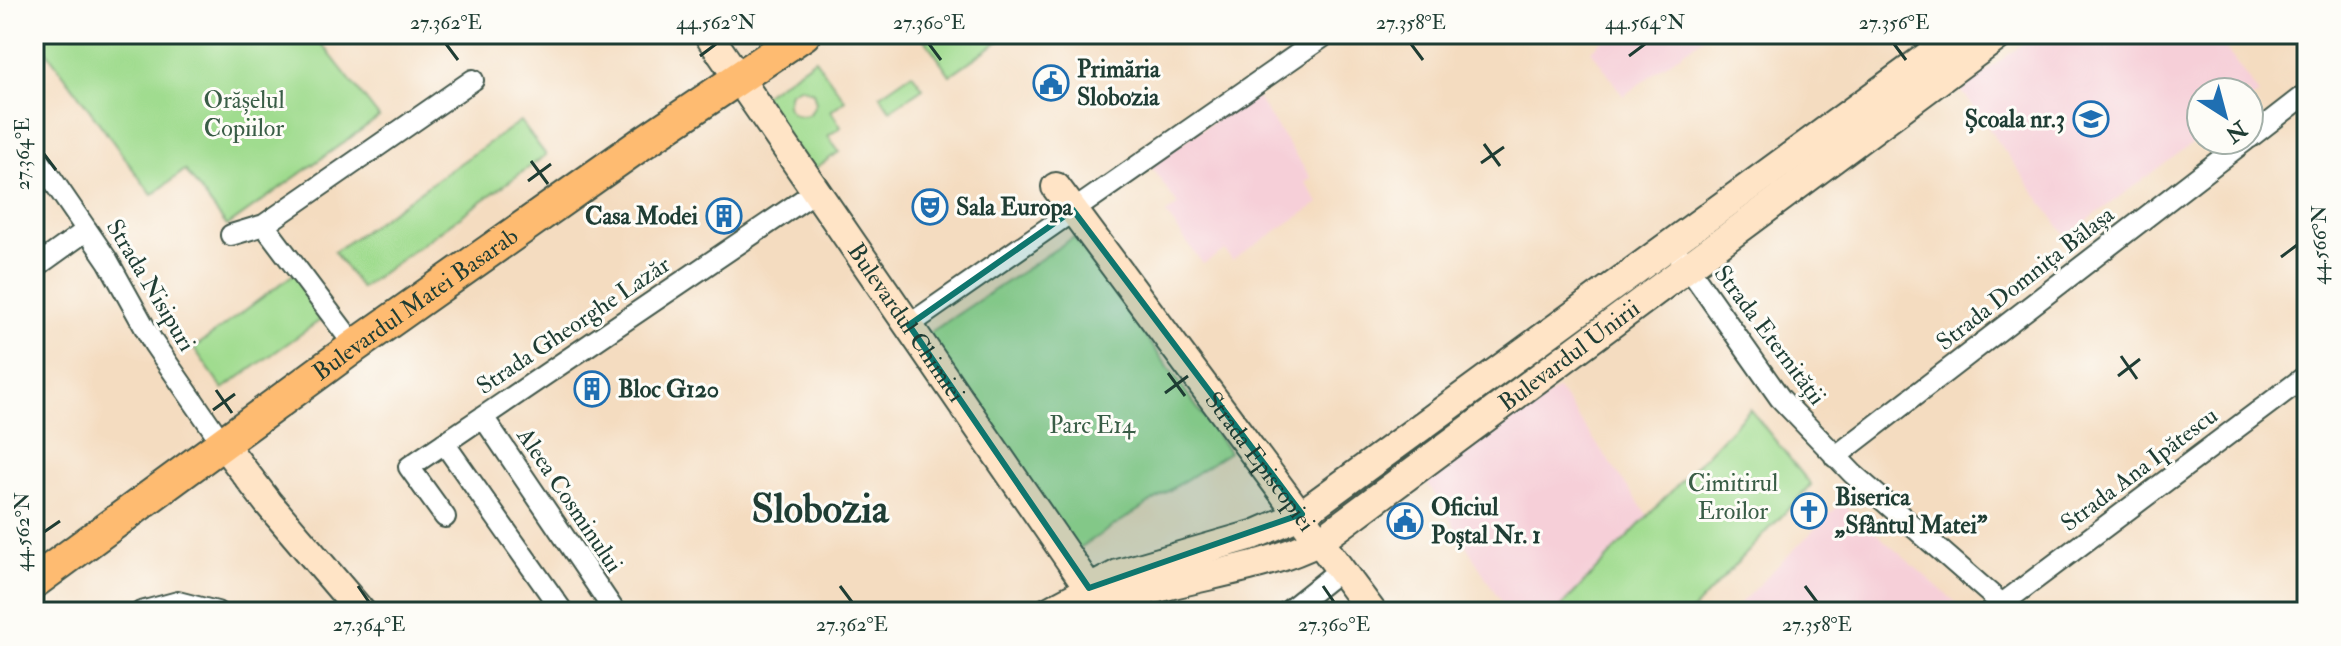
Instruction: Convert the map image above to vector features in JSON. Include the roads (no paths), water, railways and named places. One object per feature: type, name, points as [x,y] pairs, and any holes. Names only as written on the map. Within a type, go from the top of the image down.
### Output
[{"type":"main road","name":"Bulevardul Matei Basarab","points":[[34,582],[355,346],[804,34]]},
{"type":"street","name":"Bulevardul Chimiei","points":[[708,34],[1098,605]]},
{"type":"street","points":[[909,325],[1327,34]]},
{"type":"street","name":"Bulevardul Unirii","points":[[1098,605],[1118,574],[1256,534],[1302,514],[1958,34]]},
{"type":"street","name":"Bulevardul Unirii","points":[[1098,605],[1280,559],[1321,540],[2001,34]]},
{"type":"street","points":[[231,235],[264,225],[473,80]]},
{"type":"street","name":"Strada Domnița Bălașa","points":[[2265,126],[2307,93]]},
{"type":"street","name":"Strada Nisipuri","points":[[34,153],[118,277],[154,344],[223,444]]},
{"type":"street","name":"Strada Domnița Bălașa","points":[[1835,457],[2226,156]]},
{"type":"street","name":"Strada Episcopiei","points":[[1056,187],[1372,612]]},
{"type":"street","name":"Strada Gheorghe Lazăr","points":[[445,517],[409,467],[816,191]]},
{"type":"street","points":[[264,225],[355,346]]},
{"type":"street","points":[[34,268],[87,230]]},
{"type":"street","name":"Strada Eternității","points":[[1672,244],[1780,398],[1835,457],[2006,608]]},
{"type":"street","name":"Strada Ana Ipătescu","points":[[2006,608],[2307,375]]},
{"type":"street","name":"Aleea Cosminului","points":[[483,417],[615,612]]},
{"type":"street","points":[[444,443],[563,612]]},
{"type":"street","points":[[223,444],[269,504],[361,612]]},
{"type":"street","points":[[1287,612],[1341,569]]},
{"type":"street","points":[[141,612],[178,602],[217,612]]},
{"type":"street","points":[[1047,612],[1098,605]]},
{"type":"place","name":"Primăria Slobozia","points":[[1051,83]]},
{"type":"place","name":"Școala nr.3","points":[[2091,119]]},
{"type":"place","name":"Sala Europa","points":[[930,207]]},
{"type":"place","name":"Casa Modei","points":[[724,216]]},
{"type":"place","name":"Bloc G120","points":[[592,389]]},
{"type":"place","name":"Biserica „Sfântul Matei\"","points":[[1809,511]]},
{"type":"place","name":"Oficiul Poștal Nr. 1","points":[[1405,521]]},
{"type":"district","name":"Slobozia","points":[[820,508]]},
{"type":"park label","name":"Orășelul Copiilor","points":[[244,114]]},
{"type":"park label","name":"Parc E14","points":[[1092,425]]},
{"type":"park label","name":"Cimitirul Eroilor","points":[[1733,497]]}]
